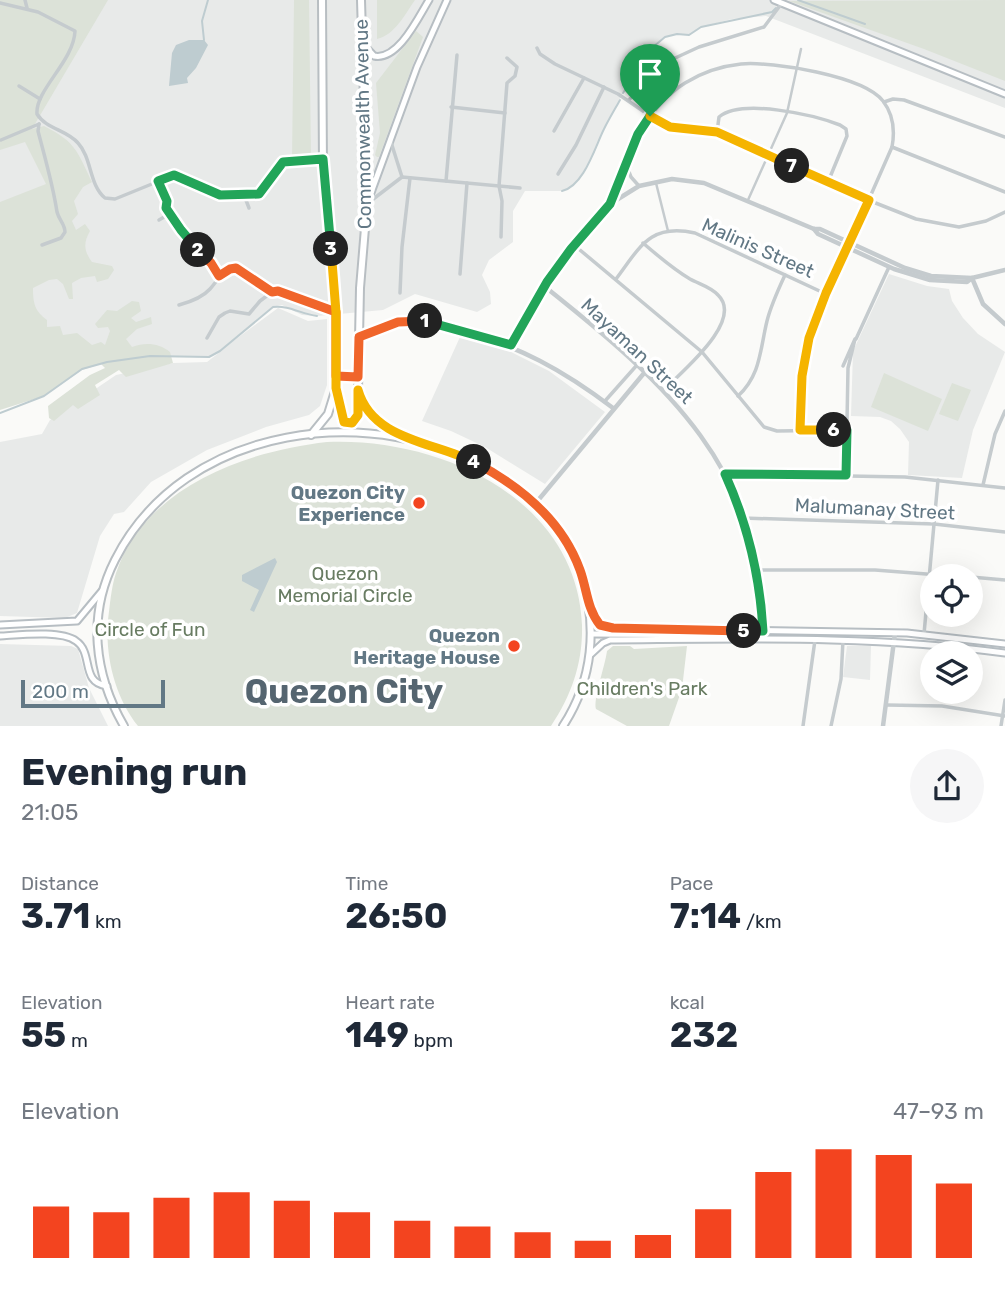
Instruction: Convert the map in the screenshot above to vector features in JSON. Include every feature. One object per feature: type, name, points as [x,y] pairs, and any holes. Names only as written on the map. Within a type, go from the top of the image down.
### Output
[{"type":"main road","name":"Commonwealth Avenue","points":[[322,0],[323,159],[336,312],[336,388],[341,415],[344,422],[349,424],[355,421],[358,415],[360,288],[367,204],[361,0]]},
{"type":"main road","points":[[362,42],[374,56],[387,56],[399,46],[429,0]]},
{"type":"main road","points":[[367,204],[417,67],[447,0]]},
{"type":"main road","points":[[774,0],[1005,94]]},
{"type":"main road","points":[[336,376],[358,377]]},
{"type":"main road","name":"Commonwealth Avenue","points":[[311,435],[328,414],[336,388]]},
{"type":"main road","points":[[358,390],[365,407],[375,419],[402,438]]},
{"type":"main road","points":[[124,726],[100,666],[96,634],[102,591],[113,564],[149,510],[181,481],[231,454],[311,435],[361,432],[428,443],[466,458],[501,477],[536,504],[555,524],[571,548],[583,578],[592,634],[583,685],[563,726]]},
{"type":"main road","points":[[0,625],[76,621],[85,614],[102,591]]},
{"type":"main road","points":[[590,609],[600,625],[613,628],[895,633],[1005,645]]},
{"type":"main road","points":[[590,655],[610,637],[736,635],[745,631]]},
{"type":"main road","points":[[592,634],[610,637],[894,641],[1005,653]]},
{"type":"main road","points":[[0,636],[55,635],[72,638],[84,649],[91,679],[99,685],[107,686]]},
{"type":"main road","points":[[736,635],[744,639]]},
{"type":"street","points":[[25,0],[27,9]]},
{"type":"street","points":[[0,3],[38,12],[75,31],[68,56],[40,99],[36,110],[45,123],[64,132],[80,145],[98,190],[105,198],[114,199],[174,175],[220,195],[261,193],[283,162],[323,159]]},
{"type":"street","points":[[629,100],[645,82],[673,59],[699,47],[764,27],[782,3]]},
{"type":"street","points":[[537,48],[540,54],[555,64],[629,100],[655,120],[670,127],[717,132],[924,222],[959,227],[986,221],[1005,212]]},
{"type":"street","points":[[748,201],[787,113],[802,49]]},
{"type":"street","points":[[446,181],[457,55]]},
{"type":"street","points":[[501,237],[502,201],[499,186],[507,83],[515,76],[517,67],[508,58]]},
{"type":"street","points":[[610,204],[638,134],[650,116],[683,84],[716,69],[752,63],[797,69],[854,81],[871,90],[884,102],[893,125],[892,147],[811,331],[804,359],[800,430]]},
{"type":"street","points":[[554,131],[584,78]]},
{"type":"street","points":[[19,86],[40,99]]},
{"type":"street","points":[[558,174],[576,145],[604,87]]},
{"type":"street","points":[[884,102],[904,100],[1005,137]]},
{"type":"street","points":[[451,107],[505,113]]},
{"type":"street","points":[[717,132],[719,117],[730,111],[757,108],[833,122],[846,129],[847,139],[828,182]]},
{"type":"street","points":[[1,139],[45,123]]},
{"type":"street","points":[[39,124],[38,131],[58,215],[65,226],[61,238],[42,245]]},
{"type":"street","points":[[390,139],[402,177]]},
{"type":"street","points":[[892,147],[1005,192]]},
{"type":"street","points":[[627,165],[631,177],[639,186]]},
{"type":"street","points":[[367,204],[402,177],[520,188]]},
{"type":"street","points":[[400,293],[401,247],[410,177]]},
{"type":"street","points":[[158,181],[167,201],[166,208],[219,276]]},
{"type":"street","points":[[616,279],[643,243],[668,231],[655,181]]},
{"type":"street","points":[[511,345],[544,286],[574,245],[610,204],[639,186],[655,181],[696,181],[814,229],[820,229],[889,267],[930,280],[967,282],[972,278]]},
{"type":"street","points":[[460,274],[467,183]]},
{"type":"street","points":[[244,195],[248,208]]},
{"type":"street","points":[[159,220],[171,213]]},
{"type":"street","name":"Malinis Street","points":[[668,231],[695,233],[826,293]]},
{"type":"street","points":[[643,243],[678,272],[713,290],[723,300],[721,323],[702,352],[664,390]]},
{"type":"street","points":[[574,245],[702,352],[764,428],[847,430]]},
{"type":"street","points":[[848,245],[920,273],[972,278],[1005,270]]},
{"type":"street","points":[[846,475],[848,368],[850,352],[851,351],[855,339],[843,366],[849,354],[855,341],[860,329],[889,267]]},
{"type":"street","points":[[179,305],[196,299],[209,290],[219,276],[236,268],[272,292]]},
{"type":"street","points":[[738,396],[754,379],[758,369],[771,305],[785,275]]},
{"type":"street","points":[[972,278],[983,304],[1005,324]]},
{"type":"street","name":"Mayaman Street","points":[[544,286],[645,372],[701,434],[725,474],[743,518],[757,570],[763,639]]},
{"type":"street","points":[[207,338],[219,317],[230,311],[249,314],[272,292],[278,291],[336,312]]},
{"type":"street","points":[[359,337],[398,322],[421,321],[511,345],[558,370],[613,408]]},
{"type":"street","points":[[605,401],[637,365]]},
{"type":"street","points":[[536,504],[645,372]]},
{"type":"street","points":[[983,485],[995,434],[1005,411]]},
{"type":"street","points":[[725,474],[846,475],[938,480],[1005,488]]},
{"type":"street","points":[[931,564],[938,480]]},
{"type":"street","name":"Malumanay Street","points":[[743,518],[934,524],[1005,532]]},
{"type":"street","points":[[757,570],[875,570],[920,573]]},
{"type":"street","points":[[983,578],[1005,580]]},
{"type":"street","points":[[924,635],[925,627]]},
{"type":"street","points":[[883,726],[895,633]]},
{"type":"street","points":[[803,726],[816,640]]},
{"type":"street","points":[[831,726],[841,679],[843,640]]},
{"type":"street","points":[[1001,726],[1005,700]]},
{"type":"street","points":[[887,705],[942,706],[1004,715]]},
{"type":"shaded area","points":[[0,0],[1005,0],[1005,108],[766,16],[732,19],[701,27],[689,35],[665,37],[653,47],[626,87],[594,154],[578,180],[569,189],[562,191],[525,191],[513,211],[513,242],[489,260],[482,275],[490,292],[491,304],[477,312],[415,294],[383,310],[317,316],[302,315],[282,305],[272,307],[221,350],[278,308],[308,321],[327,319],[327,385],[320,406],[309,415],[266,427],[207,450],[151,482],[124,512],[114,514],[100,536],[77,613],[65,618],[0,616],[0,442],[42,434],[50,420],[116,375],[173,363],[207,362],[220,352],[209,357],[150,356],[107,362],[82,370],[44,396],[0,407]]},
{"type":"shaded area","points":[[189,40],[204,40],[208,45],[196,68],[187,78],[188,83],[169,86],[172,53],[176,45]]},
{"type":"shaded area","points":[[889,274],[927,286],[949,289],[952,301],[963,318],[978,334],[1005,352],[973,430],[962,478],[908,475],[909,442],[900,429],[891,421],[880,417],[851,416],[853,351]]},
{"type":"shaded area","points":[[460,337],[509,351],[549,371],[605,412],[545,484],[485,447],[422,421]]},
{"type":"shaded area","points":[[275,558],[277,562],[254,612],[250,610],[259,590],[242,581],[242,575]]},
{"type":"shaded area","points":[[0,644],[71,646],[78,649],[89,688],[108,726],[0,726]]},
{"type":"shaded area","points":[[847,646],[871,646],[870,680],[843,677]]},
{"type":"green space","points":[[0,0],[108,0],[32,129],[44,126],[55,132],[79,155],[92,182],[83,187],[74,201],[78,214],[72,221],[76,230],[85,224],[90,231],[85,247],[92,262],[112,266],[114,270],[108,279],[97,282],[95,276],[81,278],[72,283],[73,299],[69,299],[63,284],[57,279],[49,280],[33,288],[36,307],[47,320],[47,327],[60,326],[63,335],[77,333],[92,345],[101,342],[105,345],[110,331],[108,327],[98,328],[95,324],[107,310],[117,311],[132,301],[139,302],[141,311],[131,318],[136,322],[151,317],[152,324],[137,329],[126,339],[132,347],[152,344],[166,349],[170,352],[173,363],[126,377],[119,370],[95,385],[100,395],[78,409],[73,405],[54,421],[49,418],[48,406],[90,375],[105,368],[101,364],[82,369],[44,396],[0,410],[0,202],[46,184],[25,142],[0,150]]},
{"type":"green space","points":[[294,0],[309,0],[311,157],[292,159]]},
{"type":"green space","points":[[377,0],[415,0],[394,29],[377,39]]},
{"type":"green space","points":[[1005,0],[1005,81],[789,1]]},
{"type":"green space","points":[[416,31],[423,37],[377,157],[375,155],[380,133],[376,83]]},
{"type":"green space","points":[[884,373],[942,399],[928,431],[871,407]]},
{"type":"green space","points":[[952,383],[971,390],[958,421],[939,414]]},
{"type":"green space","name":"Quezon Memorial Circle","points":[[327,442],[370,443],[413,451],[456,464],[495,484],[529,510],[556,542],[574,580],[582,639],[575,678],[551,726],[138,726],[123,702],[113,676],[107,634],[114,579],[130,543],[150,518],[174,496],[202,479],[264,454]]},
{"type":"green space","name":"Children's Park","points":[[613,646],[630,646],[634,649],[687,646],[682,689],[669,726],[627,726],[596,709],[607,651]]},
{"type":"waterway","points":[[204,40],[202,21],[208,0]]},
{"type":"waterway","points":[[798,0],[865,24]]},
{"type":"waterway","points":[[623,93],[653,47],[665,37],[689,35],[701,27],[772,12],[776,8]]},
{"type":"waterway","points":[[562,191],[570,188],[583,174],[620,100]]},
{"type":"waterway","points":[[0,413],[44,396],[82,369],[107,362],[150,356],[209,357],[273,307],[284,307],[317,316]]},
{"type":"place","name":"Quezon City Experience","points":[[419,503]]},
{"type":"place","name":"Quezon Heritage House","points":[[514,646]]},
{"type":"district","name":"Quezon City","points":[[344,691]]},
{"type":"route","points":[[650,116],[632,147],[610,204],[547,282],[511,345],[430,322],[403,321],[359,337],[358,377],[336,376],[336,312],[276,290],[272,292],[236,268],[219,276],[166,208],[167,201],[158,181],[174,175],[220,195],[259,194],[281,163],[323,159],[336,312],[336,388],[344,422],[352,423],[357,418],[358,390],[365,407],[375,419],[402,438],[453,452],[489,470],[519,490],[547,515],[571,548],[583,578],[590,609],[600,625],[613,628],[763,631],[757,570],[743,518],[725,474],[846,475],[847,430],[800,430],[802,376],[805,351],[815,320],[869,200],[717,132],[670,127],[650,116]]},
{"type":"park label","name":"Circle of Fun","points":[[150,629]]}]
